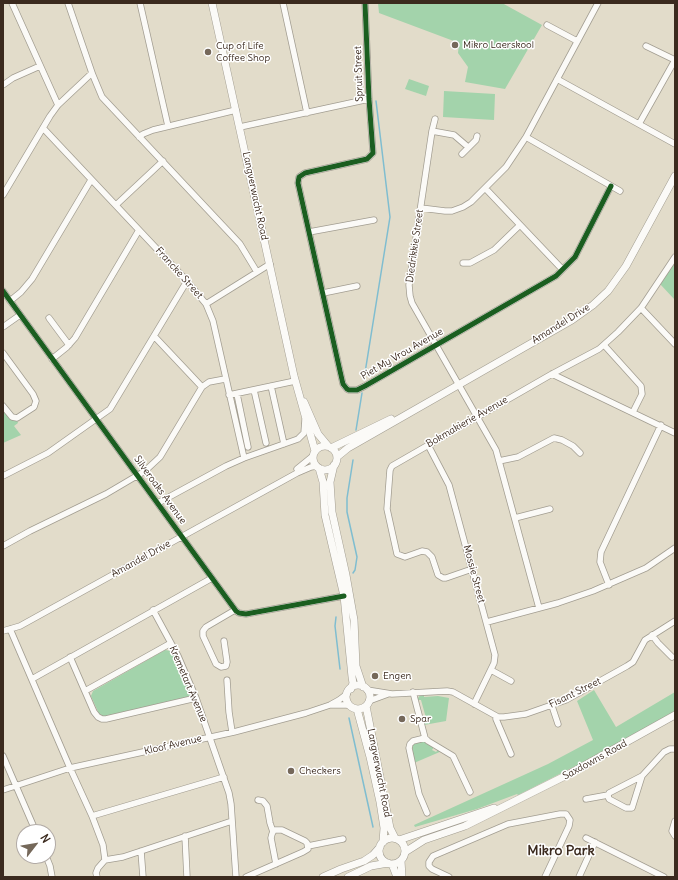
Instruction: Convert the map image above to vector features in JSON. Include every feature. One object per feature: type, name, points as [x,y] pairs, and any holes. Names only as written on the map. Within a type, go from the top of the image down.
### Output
[{"type":"street","points":[[12,3],[58,105]]},
{"type":"street","points":[[68,3],[92,73],[102,97],[240,244],[257,272]]},
{"type":"street","points":[[140,3],[168,126]]},
{"type":"street","name":"Langverwacht Road","points":[[212,3],[295,381],[314,454]]},
{"type":"street","points":[[284,3],[307,113]]},
{"type":"street","name":"Spruit Street","points":[[365,3],[369,99],[373,144]]},
{"type":"street","points":[[421,208],[445,211],[458,209],[468,205],[506,167],[526,137],[598,3]]},
{"type":"street","points":[[547,25],[577,41]]},
{"type":"street","points":[[640,124],[675,60],[646,46]]},
{"type":"street","points":[[3,85],[14,78],[40,66]]},
{"type":"street","points":[[3,195],[58,105],[92,73]]},
{"type":"street","points":[[557,79],[675,144]]},
{"type":"street","points":[[240,127],[369,99]]},
{"type":"street","points":[[139,137],[143,134],[168,126],[236,110]]},
{"type":"street","name":"Diedrikkie Street","points":[[435,120],[432,131],[409,291],[412,303],[496,450],[539,608]]},
{"type":"street","name":"Francke Street","points":[[43,128],[187,281],[206,304],[213,321],[244,458]]},
{"type":"street","points":[[432,131],[454,135],[468,147]]},
{"type":"street","points":[[462,154],[476,140],[477,136]]},
{"type":"street","points":[[526,137],[620,191]]},
{"type":"street","name":"Piet My Vrou Avenue","points":[[373,144],[374,153],[367,159],[305,173],[299,177],[298,187],[342,382],[344,387],[349,390],[357,390],[365,386],[550,280],[575,257],[611,186]]},
{"type":"street","points":[[116,205],[162,161]]},
{"type":"street","name":"Amandel Drive","points":[[337,457],[348,448],[572,320],[594,305],[608,291],[622,272],[675,176]]},
{"type":"street","points":[[10,302],[32,279],[91,180]]},
{"type":"street","points":[[485,188],[562,269]]},
{"type":"street","points":[[309,232],[374,220]]},
{"type":"street","points":[[463,263],[470,263],[494,250],[520,226]]},
{"type":"street","points":[[52,359],[75,338],[139,230]]},
{"type":"street","name":"Bokmakierie Avenue","points":[[472,569],[443,578],[438,575],[432,557],[427,552],[422,551],[405,557],[396,552],[387,508],[390,470],[395,463],[552,374],[595,352],[621,329],[640,308],[675,257]]},
{"type":"street","points":[[206,304],[270,264]]},
{"type":"street","points":[[3,476],[48,454],[97,420],[110,409],[187,281]]},
{"type":"street","points":[[323,293],[357,286]]},
{"type":"street","name":"Silveroaks Avenue","points":[[3,291],[235,610]]},
{"type":"street","points":[[640,308],[675,344]]},
{"type":"street","points":[[3,327],[20,315]]},
{"type":"street","points":[[49,318],[69,345]]},
{"type":"street","points":[[154,336],[202,387]]},
{"type":"street","points":[[604,345],[641,386],[642,394],[634,412]]},
{"type":"street","points":[[3,353],[33,394],[36,401],[34,407],[17,418],[12,417],[3,406]]},
{"type":"street","points":[[552,374],[634,412],[675,433]]},
{"type":"street","points":[[3,546],[106,494],[152,466],[160,457],[202,387],[209,382],[225,379]]},
{"type":"street","points":[[229,395],[295,381]]},
{"type":"street","points":[[271,386],[284,444]]},
{"type":"street","points":[[254,390],[266,443]]},
{"type":"street","name":"Langverwacht Road","points":[[298,390],[318,434],[330,447]]},
{"type":"street","points":[[237,394],[248,447]]},
{"type":"street","name":"Amandel Drive","points":[[330,447],[382,423],[418,409]]},
{"type":"street","points":[[158,503],[216,470],[244,458],[298,439],[304,430],[305,418]]},
{"type":"street","points":[[609,585],[600,562],[601,552],[661,425]]},
{"type":"street","points":[[499,461],[518,457],[554,438],[562,440],[573,446],[580,453]]},
{"type":"street","name":"Mossie Street","points":[[428,445],[449,485],[496,657],[474,704]]},
{"type":"street","points":[[367,704],[370,695],[365,688],[356,666],[354,620],[332,512],[330,482],[337,457],[335,452],[330,447],[320,447],[314,454],[313,460],[318,467],[323,482],[325,515],[344,596],[353,683],[347,700],[349,705],[357,709],[388,694]]},
{"type":"street","name":"Amandel Drive","points":[[277,483],[302,466],[314,454]]},
{"type":"street","points":[[318,467],[327,469],[334,466]]},
{"type":"street","name":"Amandel Drive","points":[[3,631],[20,626],[277,483],[304,469],[318,467]]},
{"type":"street","points":[[515,518],[550,508]]},
{"type":"street","points":[[487,622],[570,599],[609,585],[646,568],[675,548]]},
{"type":"street","points":[[32,679],[212,578]]},
{"type":"street","points":[[224,641],[227,662],[226,666],[222,667],[216,664],[203,631],[206,627],[235,610],[239,613],[246,614],[344,596]]},
{"type":"street","name":"Kremetart Avenue","points":[[153,610],[171,643],[196,698],[231,799],[236,877]]},
{"type":"street","name":"Fisant Street","points":[[496,716],[504,717],[526,714],[552,706],[580,693],[631,664],[643,643],[652,635],[675,621]]},
{"type":"street","points":[[10,629],[92,816],[103,844],[105,860]]},
{"type":"street","points":[[652,635],[672,657]]},
{"type":"street","points":[[85,691],[171,643]]},
{"type":"street","points":[[70,657],[94,712],[102,719],[196,698]]},
{"type":"street","points":[[491,670],[511,681]]},
{"type":"street","points":[[227,680],[232,732]]},
{"type":"street","points":[[349,691],[356,686],[388,694],[447,691],[496,716],[511,754]]},
{"type":"street","name":"Kloof Avenue","points":[[3,790],[70,768],[232,732],[306,713],[330,705],[339,700],[349,691]]},
{"type":"street","points":[[413,692],[425,738],[452,756],[470,792]]},
{"type":"street","name":"Langverwacht Road","points":[[367,704],[390,828],[397,839]]},
{"type":"street","name":"Kloof Avenue","points":[[330,705],[349,705]]},
{"type":"street","points":[[552,706],[558,724]]},
{"type":"street","name":"Langverwacht Road","points":[[357,709],[380,802],[384,828],[382,844]]},
{"type":"street","name":"Saxdowns Road","points":[[405,852],[424,840],[465,826],[589,764],[675,715]]},
{"type":"street","points":[[425,738],[414,741],[410,744],[409,748],[419,794],[427,813]]},
{"type":"street","points":[[586,799],[608,795],[642,776],[662,754],[668,749],[674,749]]},
{"type":"street","points":[[3,756],[33,824]]},
{"type":"street","points":[[608,795],[610,800],[626,808],[631,808],[634,805],[642,776]]},
{"type":"street","points":[[92,816],[224,777]]},
{"type":"street","points":[[258,800],[263,801],[267,806],[273,832],[272,847],[276,864]]},
{"type":"street","name":"Saxdowns Road","points":[[397,839],[513,801]]},
{"type":"street","points":[[449,877],[429,866],[429,862],[433,856],[508,824],[566,814],[570,820],[545,877]]},
{"type":"street","points":[[97,877],[96,873],[98,868],[105,860],[141,851],[232,821]]},
{"type":"street","points":[[675,821],[672,831],[675,836]]},
{"type":"street","points":[[273,832],[277,829],[282,830],[305,841],[308,846]]},
{"type":"street","points":[[185,836],[187,877]]},
{"type":"street","points":[[323,877],[364,861],[373,855],[382,844],[390,838],[397,839],[404,845],[405,852],[401,861],[402,877]]},
{"type":"street","points":[[586,838],[664,877]]},
{"type":"street","points":[[246,877],[303,852],[308,849],[308,846],[343,839]]},
{"type":"street","points":[[579,877],[595,842]]},
{"type":"street","points":[[382,844],[381,857],[390,864],[397,877]]},
{"type":"street","points":[[141,851],[143,877]]},
{"type":"street","points":[[348,877],[371,866],[401,861]]},
{"type":"street","points":[[49,864],[52,877]]},
{"type":"green space","points":[[378,3],[502,3],[542,25],[505,89],[465,82],[468,67],[458,53],[459,43],[379,13]]},
{"type":"green space","points":[[409,79],[429,86],[426,96],[405,89]]},
{"type":"green space","points":[[444,91],[495,94],[494,120],[443,117]]},
{"type":"green space","points":[[675,262],[675,300],[660,284]]},
{"type":"green space","points":[[3,409],[17,420],[18,423],[14,426],[21,435],[3,443]]},
{"type":"green space","points":[[165,650],[172,651],[176,658],[191,692],[189,697],[104,717],[99,714],[91,696],[93,691]]},
{"type":"green space","points":[[594,690],[616,727],[675,692],[675,711],[605,751],[518,795],[517,794],[477,809],[415,827],[414,825],[548,764],[593,740],[577,701]]},
{"type":"green space","points":[[421,694],[424,694],[424,697],[438,696],[449,698],[446,721],[424,725],[423,719],[426,718],[421,700],[418,700]]},
{"type":"green space","points":[[422,740],[434,747],[432,750],[436,752],[439,749],[442,751],[414,763],[412,746],[413,744]]},
{"type":"waterway","points":[[364,379],[390,217],[376,101]]},
{"type":"waterway","points":[[356,430],[362,393]]},
{"type":"waterway","points":[[353,460],[347,498],[347,512],[357,557],[355,570],[353,573]]},
{"type":"waterway","points":[[336,617],[335,626],[340,669]]},
{"type":"waterway","points":[[349,718],[373,827]]},
{"type":"cycle path","points":[[365,3],[373,153],[367,159],[305,173],[299,177],[298,183],[343,384],[347,389],[357,390],[365,386],[556,276],[575,257],[611,186]]},
{"type":"cycle path","points":[[3,291],[236,611],[246,614],[344,596]]},
{"type":"place","name":"Mikro Laerskool","points":[[455,45]]},
{"type":"place","name":"Cup of Life Coffee Shop","points":[[208,52]]},
{"type":"place","name":"Engen","points":[[375,676]]},
{"type":"place","name":"Spar","points":[[402,719]]},
{"type":"place","name":"Checkers","points":[[291,771]]},
{"type":"district","name":"Mikro Park","points":[[561,851]]}]
